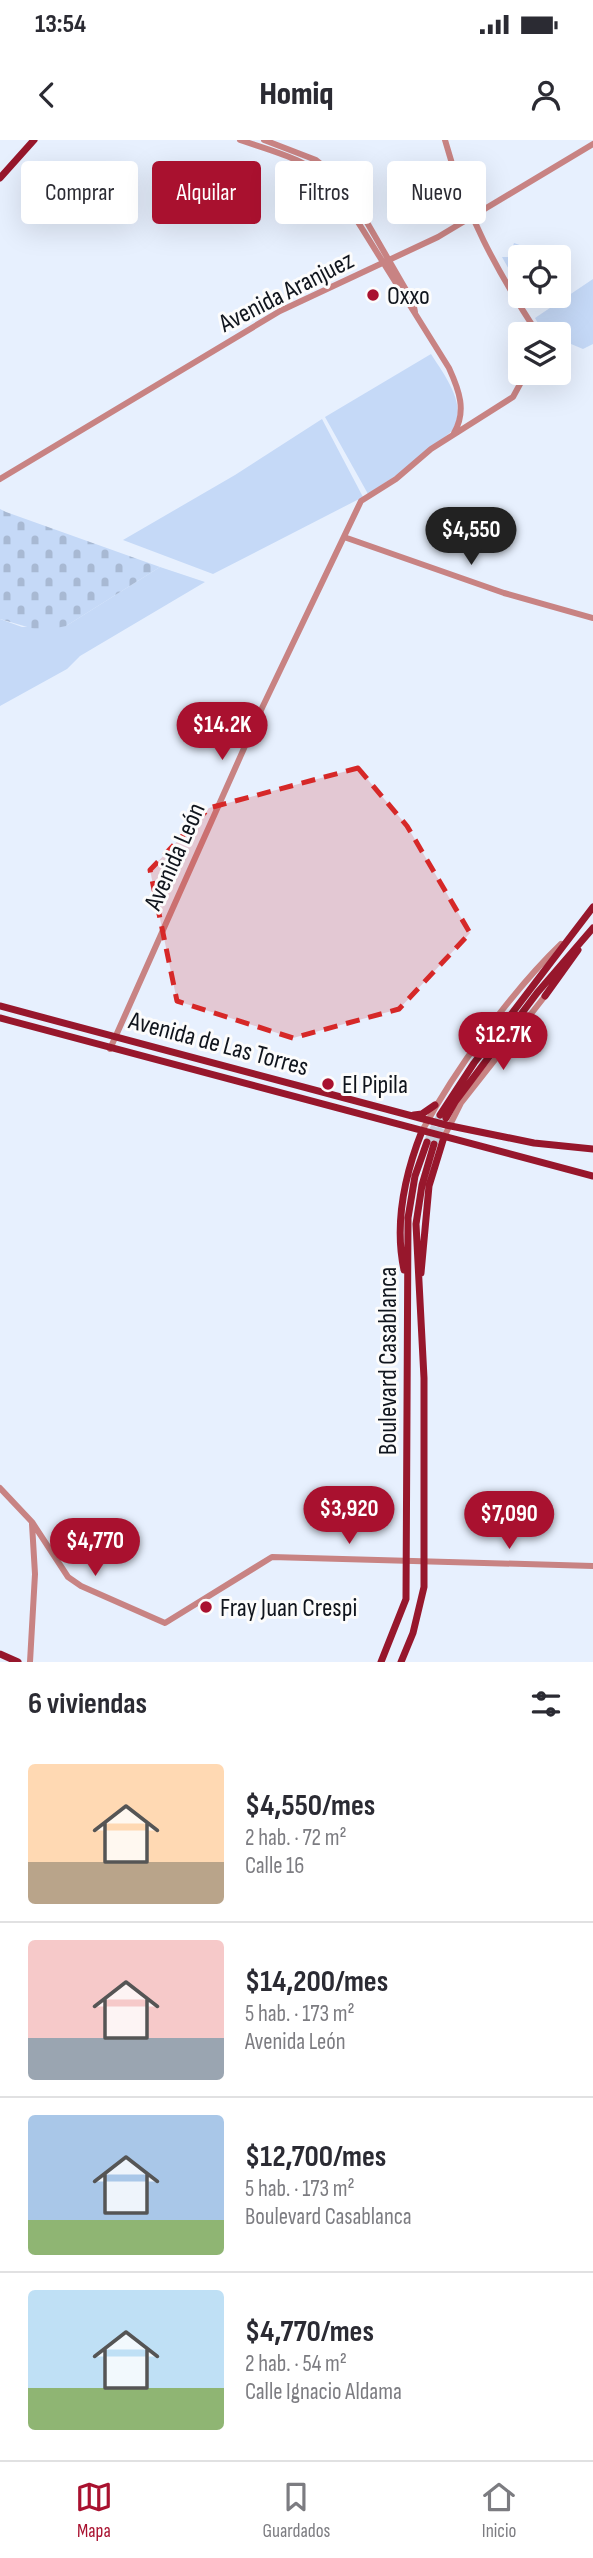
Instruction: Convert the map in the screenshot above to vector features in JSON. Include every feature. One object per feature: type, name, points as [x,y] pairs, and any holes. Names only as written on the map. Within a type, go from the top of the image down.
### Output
[{"type":"main road","points":[[0,178],[34,140]]},
{"type":"main road","points":[[445,1120],[474,1063],[593,907]]},
{"type":"main road","points":[[445,1120],[529,1004],[593,928]]},
{"type":"main road","points":[[545,996],[573,960],[581,943]]},
{"type":"main road","name":"Avenida de Las Torres","points":[[0,1006],[427,1120],[445,1120],[534,1143],[593,1149]]},
{"type":"main road","name":"Avenida de Las Torres","points":[[0,1018],[593,1176]]},
{"type":"main road","points":[[408,1115],[419,1115],[435,1105]]},
{"type":"main road","points":[[407,1284],[402,1262],[402,1208],[410,1163],[422,1131]]},
{"type":"main road","points":[[418,1284],[424,1255],[429,1185],[444,1137]]},
{"type":"main road","name":"Boulevard Casablanca","points":[[381,1662],[406,1599],[408,1218],[415,1176],[430,1143],[416,1224],[424,1378],[425,1562],[421,1606],[401,1662]]},
{"type":"main road","points":[[0,1654],[18,1662]]},
{"type":"street","points":[[240,140],[297,160],[325,176],[343,197],[449,368],[458,390],[461,408],[460,421],[453,435]]},
{"type":"street","points":[[264,140],[316,160],[336,176],[350,194],[389,260],[413,302],[415,312]]},
{"type":"street","points":[[445,140],[451,161]]},
{"type":"street","name":"Avenida Aranjuez","points":[[486,209],[593,144]]},
{"type":"street","points":[[0,164],[7,170]]},
{"type":"street","name":"Avenida Aranjuez","points":[[0,479],[260,322],[309,295],[429,242],[460,224]]},
{"type":"street","points":[[475,224],[490,257],[531,322]]},
{"type":"street","name":"Avenida León","points":[[110,1049],[242,751],[364,500],[453,435],[513,397],[520,385]]},
{"type":"street","points":[[344,537],[504,593],[593,618]]},
{"type":"street","points":[[422,1131],[435,1105],[492,1026],[544,960],[568,938]]},
{"type":"street","points":[[444,1137],[445,1120],[545,996]]},
{"type":"street","points":[[0,1488],[32,1522],[68,1577],[81,1586],[165,1623],[272,1557],[593,1566]]},
{"type":"street","points":[[30,1662],[35,1574],[32,1522]]},
{"type":"highlighted area","points":[[358,768],[407,826],[470,933],[399,1009],[293,1038],[177,1001],[150,870],[209,808]]},
{"type":"green space","points":[[502,257],[508,257],[508,268]]},
{"type":"green space","points":[[593,279],[593,344],[583,349],[571,344],[571,322],[537,322],[535,318],[550,308],[571,308],[571,294]]},
{"type":"green space","points":[[431,354],[453,391],[458,411],[457,421],[452,431],[404,470],[368,494],[325,417]]},
{"type":"green space","points":[[322,419],[363,497],[213,574],[123,540],[235,475]]},
{"type":"green space","points":[[0,509],[160,567],[66,626],[41,631],[0,619]]},
{"type":"green space","points":[[160,567],[205,582],[80,656],[67,669],[0,706],[0,619],[22,627],[66,626]]},
{"type":"tunnel","points":[[427,1142],[440,1115]]},
{"type":"tunnel","points":[[434,1144],[445,1119]]},
{"type":"place","name":"Oxxo","points":[[373,295]]},
{"type":"place","name":"El Pipila","points":[[328,1084]]},
{"type":"place","name":"Fray Juan Crespi","points":[[206,1607]]}]
